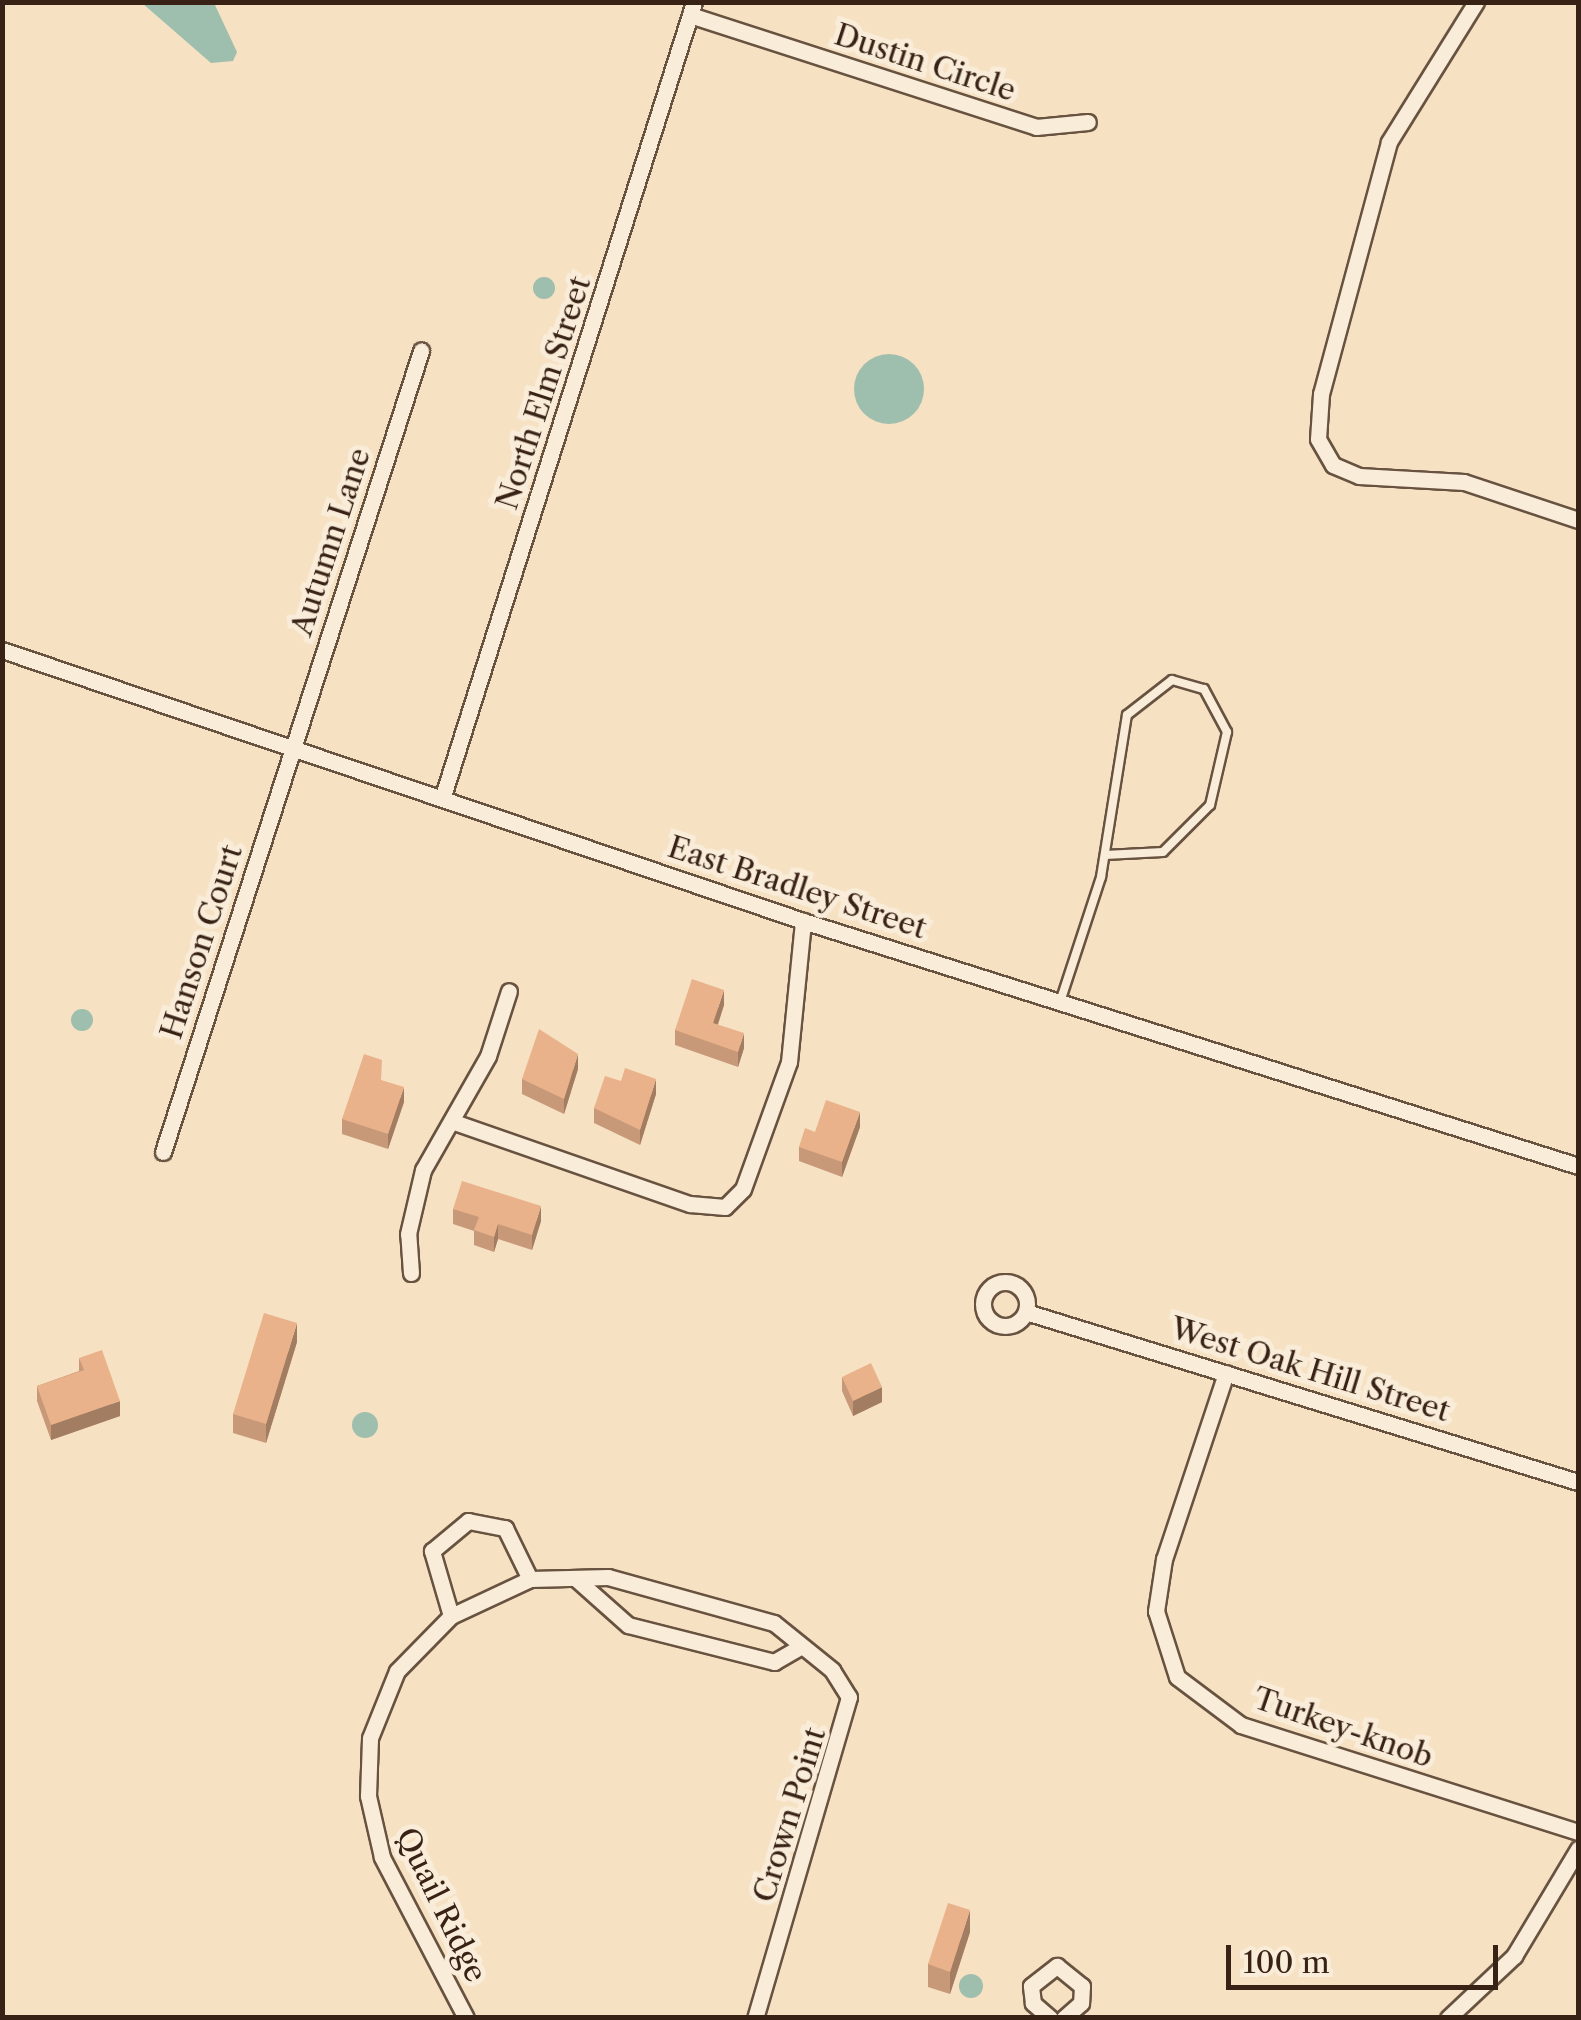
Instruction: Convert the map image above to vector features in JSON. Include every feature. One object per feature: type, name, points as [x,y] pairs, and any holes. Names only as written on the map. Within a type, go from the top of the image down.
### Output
[{"type":"street","points":[[1476,2],[1410,98],[1375,182],[1316,422],[1333,465],[1359,476],[1464,482],[1578,520]]},
{"type":"street","name":"Dustin Circle","points":[[692,8],[1036,127],[1088,122]]},
{"type":"street","name":"North Elm Street","points":[[442,799],[692,8]]},
{"type":"street","name":"Autumn Lane","points":[[294,750],[421,351]]},
{"type":"street","name":"East Bradley Street","points":[[2,650],[803,921],[1578,1166]]},
{"type":"street","name":"Hanson Court","points":[[163,1152],[294,750]]},
{"type":"street","points":[[454,1122],[690,1204],[725,1207],[743,1189],[790,1062],[803,921]]},
{"type":"street","points":[[411,1273],[412,1204],[454,1122],[509,991]]},
{"type":"street","name":"West Oak Hill Street","points":[[1026,1312],[1578,1482]]},
{"type":"street","name":"Turkey-knob","points":[[1226,1373],[1164,1559],[1156,1612],[1176,1678],[1241,1725],[1578,1832]]},
{"type":"street","points":[[451,1616],[432,1551],[468,1521],[505,1528],[530,1579]]},
{"type":"street","name":"Quail Ridge","points":[[466,2018],[382,1857],[366,1766],[398,1671],[451,1616],[530,1579],[608,1577],[774,1623],[798,1648]]},
{"type":"street","points":[[575,1578],[628,1625],[774,1662],[798,1648]]},
{"type":"street","name":"Crown Point","points":[[755,2018],[850,1713],[842,1681],[798,1648]]},
{"type":"street","points":[[1448,2018],[1514,1956],[1578,1848]]},
{"type":"street","points":[[1050,2018],[1033,2003],[1031,1986],[1057,1966],[1082,1986],[1081,2003],[1064,2018]]},
{"type":"lane","points":[[1060,1002],[1105,855],[1127,715],[1172,680],[1204,689],[1227,732],[1210,804],[1163,852],[1105,855]]},
{"type":"shaded area","points":[[142,3],[214,3],[237,52],[233,61],[211,63]]},
{"type":"shaded area","points":[[544,277],[552,280],[552,296],[544,299],[536,296],[533,288],[536,280]]},
{"type":"shaded area","points":[[889,354],[914,364],[924,389],[914,414],[889,424],[864,414],[854,389],[864,364]]},
{"type":"shaded area","points":[[82,1009],[90,1012],[90,1028],[82,1031],[74,1028],[71,1020],[74,1012]]},
{"type":"shaded area","points":[[365,1412],[374,1416],[378,1425],[374,1434],[365,1438],[356,1434],[352,1425],[356,1416]]},
{"type":"shaded area","points":[[971,1974],[980,1977],[980,1995],[971,1998],[962,1995],[959,1986],[962,1977]]},
{"type":"building","points":[[692,979],[724,990],[713,1023],[744,1033],[738,1052],[675,1030]]},
{"type":"building","points":[[539,1029],[578,1054],[564,1099],[522,1079]]},
{"type":"building","points":[[364,1054],[382,1060],[381,1080],[404,1087],[388,1134],[342,1119]]},
{"type":"building","points":[[625,1068],[656,1079],[640,1130],[594,1108],[605,1076],[621,1081]]},
{"type":"building","points":[[826,1100],[860,1112],[842,1162],[799,1147],[805,1128],[815,1132]]},
{"type":"building","points":[[462,1181],[541,1206],[532,1235],[498,1224],[494,1237],[474,1230],[479,1217],[453,1209]]},
{"type":"building","points":[[264,1313],[297,1323],[266,1424],[233,1414]]},
{"type":"building","points":[[102,1350],[120,1401],[51,1425],[37,1386],[84,1370],[79,1358]]},
{"type":"building","points":[[871,1363],[882,1387],[853,1401],[842,1377]]},
{"type":"building","points":[[948,1903],[970,1910],[950,1972],[928,1964]]}]
